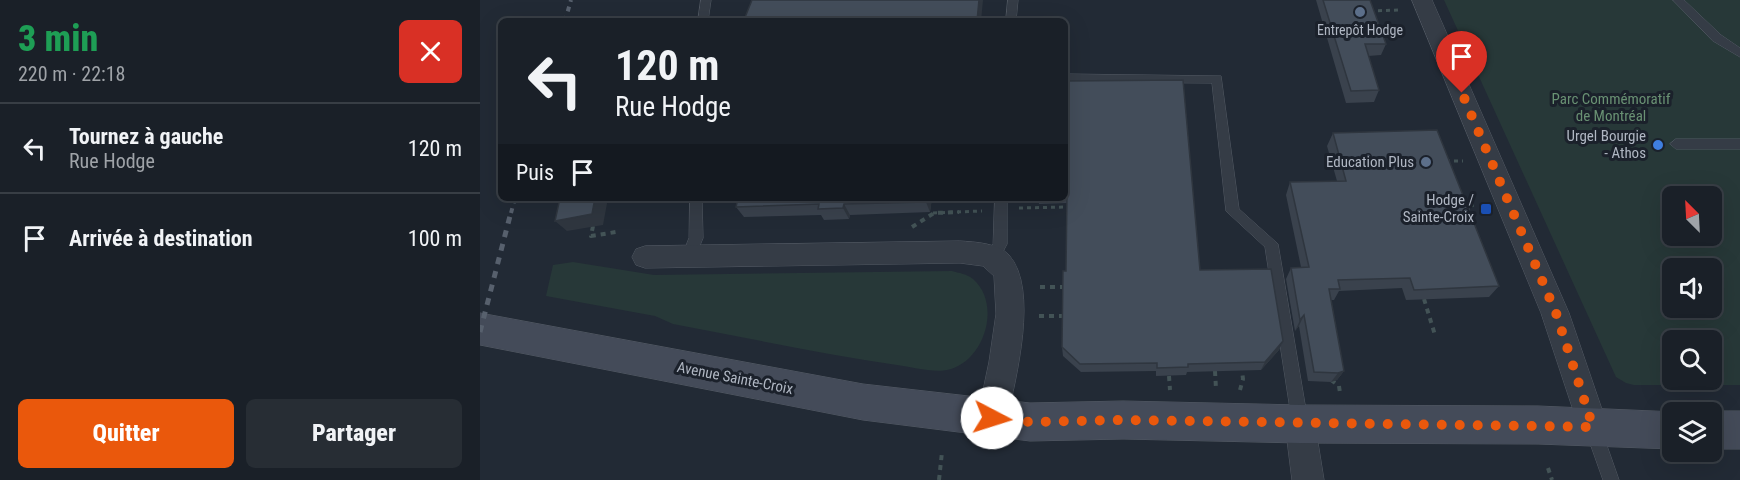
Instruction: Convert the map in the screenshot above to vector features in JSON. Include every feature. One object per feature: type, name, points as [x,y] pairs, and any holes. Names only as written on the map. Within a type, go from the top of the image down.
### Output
[{"type":"main road","name":"Avenue Sainte-Croix","points":[[480,329],[863,402],[1030,422],[1123,420],[1662,430]]},
{"type":"main road","points":[[1722,430],[1740,430]]},
{"type":"street","points":[[1414,5],[1556,313],[1593,427]]},
{"type":"street","points":[[645,256],[960,252],[993,257],[1003,266],[1006,273],[1009,311],[1005,360],[992,418]]},
{"type":"street","points":[[1300,424],[1308,480]]},
{"type":"lane","points":[[703,18],[706,0]]},
{"type":"lane","points":[[1011,18],[1012,0]]},
{"type":"lane","points":[[1678,0],[1709,31],[1740,53]]},
{"type":"lane","points":[[1068,78],[1217,79],[1233,211],[1271,244],[1300,424]]},
{"type":"lane","points":[[1676,144],[1740,144]]},
{"type":"lane","points":[[689,256],[696,238],[696,201]]},
{"type":"lane","points":[[993,257],[1000,244],[1000,204]]},
{"type":"lane","points":[[1593,427],[1611,480]]},
{"type":"path","points":[[1366,12],[1414,5]]},
{"type":"path","points":[[1437,161],[1467,161]]},
{"type":"path","points":[[1459,208],[1473,208],[1468,199],[1482,199]]},
{"type":"path","points":[[908,230],[934,213],[1000,204]]},
{"type":"path","points":[[1022,208],[1068,207]]},
{"type":"path","points":[[593,226],[591,236],[616,232]]},
{"type":"path","points":[[1040,287],[1064,287]]},
{"type":"path","points":[[1424,299],[1435,335]]},
{"type":"path","points":[[1039,316],[1064,316]]},
{"type":"path","points":[[1240,396],[1242,370]]},
{"type":"path","points":[[1215,371],[1217,396]]},
{"type":"path","points":[[1169,376],[1170,394]]},
{"type":"path","points":[[1331,380],[1339,386],[1340,395]]},
{"type":"path","points":[[939,480],[942,453]]},
{"type":"path","points":[[1548,468],[1552,480]]},
{"type":"green space","name":"Parc Commémoratif de Montréal","points":[[1444,0],[1740,0],[1740,385],[1722,385],[1722,330],[1662,330],[1662,385],[1626,383],[1616,377]]},
{"type":"green space","points":[[573,262],[654,275],[952,271],[971,277],[982,289],[988,315],[986,329],[973,354],[963,363],[951,369],[932,370],[869,361],[673,324],[655,316],[546,296],[553,265]]},
{"type":"building","points":[[752,0],[979,0],[977,18],[745,18]]},
{"type":"building","points":[[1323,0],[1370,0],[1386,44],[1365,44],[1379,90],[1351,91]]},
{"type":"building","points":[[1183,80],[1200,270],[1271,269],[1283,341],[1265,362],[1188,364],[1188,367],[1157,368],[1157,363],[1080,364],[1062,347],[1063,271],[1066,271],[1068,201],[1068,81]]},
{"type":"building","points":[[1437,130],[1499,286],[1414,290],[1410,278],[1338,280],[1340,289],[1329,289],[1344,371],[1314,372],[1304,315],[1300,320],[1291,268],[1309,267],[1290,182],[1346,181],[1333,133]]},
{"type":"building","points":[[559,201],[594,201],[592,214],[555,221]]},
{"type":"building","points":[[737,201],[926,201],[844,204],[843,208],[818,209],[819,204],[736,207]]},
{"type":"railway","points":[[566,18],[571,0]]},
{"type":"railway","points":[[511,213],[514,201]]},
{"type":"railway","points":[[480,332],[511,212]]},
{"type":"place","name":"Entrepôt Hodge","points":[[1360,12]]},
{"type":"place","name":"Urgel Bourgie - Athos","points":[[1658,145]]},
{"type":"place","name":"Education Plus","points":[[1426,162]]},
{"type":"place","name":"Hodge / Sainte-Croix","points":[[1486,209]]},
{"type":"route","points":[[992,418],[1030,422],[1123,420],[1193,423],[1593,427],[1556,313],[1462,93]]}]
